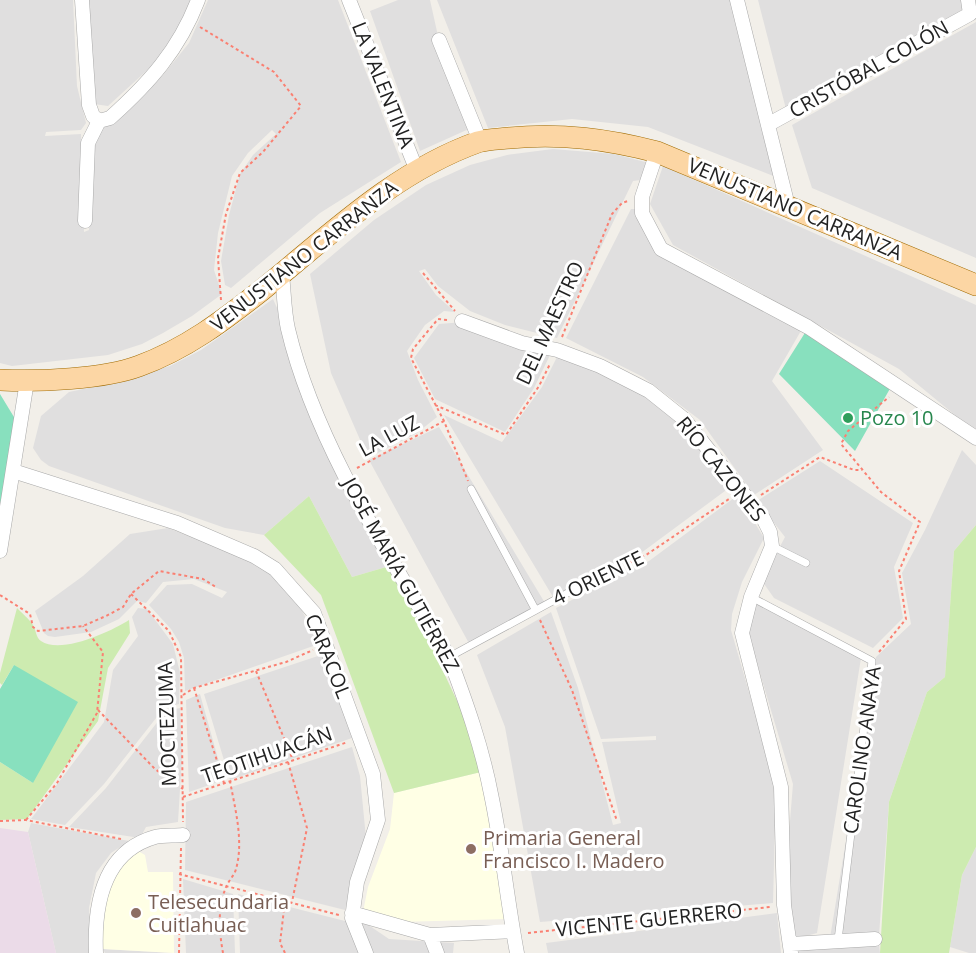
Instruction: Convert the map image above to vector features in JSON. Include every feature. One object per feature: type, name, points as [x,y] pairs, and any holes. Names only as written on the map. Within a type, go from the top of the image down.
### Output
[{"type":"main road","name":"VENUSTIANO CARRANZA","points":[[0,380],[27,381],[137,367],[194,340],[220,324],[358,209],[417,171],[480,141],[534,136],[576,136],[616,141],[657,152],[976,285]]},
{"type":"street","points":[[82,0],[89,105],[93,116],[99,122]]},
{"type":"street","points":[[85,221],[88,143],[99,122],[110,118],[160,68],[186,32],[198,0]]},
{"type":"street","name":"LA VALENTINA","points":[[349,0],[417,171]]},
{"type":"street","name":"CRISTÓBAL COLÓN","points":[[737,0],[788,206]]},
{"type":"street","name":"CRISTÓBAL COLÓN","points":[[769,124],[969,7]]},
{"type":"street","points":[[440,40],[480,141]]},
{"type":"street","points":[[657,152],[642,197],[642,213],[661,249],[808,327],[976,438]]},
{"type":"street","name":"JOSÉ MARÍA GUTIÉRREZ","points":[[282,274],[288,328],[310,395],[358,502],[449,657],[479,742],[489,784],[517,953]]},
{"type":"street","name":"RÍO CAZONES","points":[[462,321],[522,343],[556,350],[600,366],[649,391],[684,419],[746,496],[770,532],[772,546],[751,597],[742,633],[781,787],[784,905],[791,949]]},
{"type":"street","points":[[0,551],[27,381]]},
{"type":"street","name":"CARACOL","points":[[13,471],[177,524],[254,556],[275,569],[314,613],[373,774],[378,820],[357,882],[352,916]]},
{"type":"street","points":[[96,953],[96,917],[107,876],[115,862],[142,843],[155,837],[183,835]]},
{"type":"street","points":[[352,916],[430,935],[513,933]]},
{"type":"street","points":[[352,916],[366,953]]},
{"type":"street","points":[[430,935],[437,953]]},
{"type":"street","points":[[791,949],[838,940],[875,939]]},
{"type":"lane","points":[[471,489],[536,609]]},
{"type":"lane","points":[[772,546],[806,563]]},
{"type":"lane","name":"4 ORIENTE","points":[[449,657],[588,582]]},
{"type":"lane","points":[[751,597],[872,661]]},
{"type":"lane","name":"CAROLINO ANAYA","points":[[838,940],[872,661]]},
{"type":"path","points":[[190,21],[274,72],[301,105],[263,152],[240,173],[225,214],[218,258],[220,324]]},
{"type":"path","name":"DEL MAESTRO","points":[[435,405],[506,435],[539,386],[612,214],[622,203],[642,197]]},
{"type":"path","points":[[423,273],[462,321]]},
{"type":"path","points":[[462,321],[438,319],[413,349],[411,358],[444,421],[471,489]]},
{"type":"path","name":"CAROLINO ANAYA","points":[[872,661],[906,619],[898,571],[920,522],[881,492],[841,444],[848,431],[900,389]]},
{"type":"path","name":"LA LUZ","points":[[345,475],[444,421]]},
{"type":"path","name":"4 ORIENTE","points":[[588,582],[646,555],[746,496],[820,457],[854,470],[862,470]]},
{"type":"path","points":[[0,595],[30,614],[33,627],[38,631],[83,626],[123,607],[131,594],[159,571],[203,579],[216,587]]},
{"type":"path","name":"MOCTEZUMA","points":[[131,594],[169,631],[182,657],[183,835]]},
{"type":"path","points":[[536,609],[572,690],[617,821]]},
{"type":"path","points":[[26,820],[57,783],[81,745],[98,710],[103,652],[83,626]]},
{"type":"path","points":[[183,695],[194,688],[256,671],[326,646]]},
{"type":"path","points":[[256,671],[293,760]]},
{"type":"path","points":[[194,688],[224,783]]},
{"type":"path","points":[[98,710],[155,769],[183,789]]},
{"type":"path","name":"TEOTIHUACÁN","points":[[183,797],[360,738]]},
{"type":"path","points":[[288,762],[308,828],[292,903]]},
{"type":"path","points":[[223,953],[220,936],[220,908],[226,886],[236,869],[238,832],[230,781]]},
{"type":"path","points":[[0,821],[26,820],[142,843]]},
{"type":"path","points":[[179,953],[179,874],[183,835]]},
{"type":"path","points":[[179,874],[352,916]]},
{"type":"path","points":[[285,901],[280,943],[285,953]]},
{"type":"path","name":"VICENTE GUERRERO","points":[[513,933],[784,905]]},
{"type":"shaded area","points":[[0,0],[73,0],[77,86],[86,123],[81,130],[46,132],[45,136],[81,134],[84,232],[89,230],[91,133],[139,99],[163,75],[189,43],[208,0],[338,0],[401,162],[320,213],[231,288],[225,285],[221,261],[229,215],[240,174],[253,155],[276,134],[272,130],[248,153],[232,176],[218,233],[214,270],[222,294],[192,316],[163,333],[142,344],[108,355],[12,366],[0,363]]},
{"type":"shaded area","points":[[85,0],[193,0],[179,31],[154,64],[108,106],[94,104]]},
{"type":"shaded area","points":[[398,0],[430,0],[442,54],[471,128],[420,151],[370,11]]},
{"type":"shaded area","points":[[437,0],[730,0],[781,179],[648,127],[572,119],[488,128]]},
{"type":"shaded area","points":[[758,0],[967,0],[969,6],[787,113]]},
{"type":"shaded area","points":[[976,22],[976,258],[812,188],[792,125]]},
{"type":"shaded area","points":[[553,149],[614,154],[653,164],[648,179],[633,181],[557,338],[505,325],[470,311],[438,286],[425,269],[419,271],[436,295],[455,312],[444,311],[425,325],[407,351],[418,380],[437,417],[417,433],[368,458],[331,373],[310,274],[374,220],[426,185],[470,165],[507,155]]},
{"type":"shaded area","points":[[663,166],[976,305],[976,429],[956,416],[899,369],[673,245],[650,204]]},
{"type":"shaded area","points":[[631,209],[637,209],[661,253],[747,302],[802,329],[772,381],[823,450],[754,495],[700,420],[643,377],[566,338]]},
{"type":"shaded area","points":[[273,299],[316,395],[338,452],[393,565],[352,577],[309,496],[264,535],[225,528],[49,466],[41,460],[33,448],[41,416],[69,392],[112,383],[170,366],[201,350]]},
{"type":"shaded area","points":[[464,322],[551,353],[534,388],[505,432],[435,399],[414,358],[439,324]]},
{"type":"shaded area","points":[[559,353],[641,392],[689,428],[729,488],[637,556],[553,597],[444,415],[502,442],[542,387]]},
{"type":"shaded area","points":[[439,427],[545,603],[471,647],[369,460]]},
{"type":"shaded area","points":[[962,450],[976,465],[976,525],[954,551],[945,677],[927,692],[889,802],[879,935],[830,938],[876,657],[911,624],[902,573],[925,530]]},
{"type":"shaded area","points":[[820,461],[913,523],[894,567],[903,618],[873,648],[774,598],[762,581],[785,537],[757,501]]},
{"type":"shaded area","points":[[738,495],[764,538],[742,582],[732,614],[731,630],[776,785],[773,903],[540,922],[505,727],[477,655],[551,612],[578,688],[613,825],[621,823],[602,742],[656,740],[656,736],[601,739],[556,608],[649,561]]},
{"type":"shaded area","points":[[168,528],[266,566],[295,597],[319,644],[185,691],[184,658],[179,642],[171,629],[149,605],[167,585],[192,584],[222,598],[227,592],[194,579],[163,582],[146,603],[137,601],[119,619],[91,632],[55,637],[44,633],[35,611],[83,576],[130,534]]},
{"type":"shaded area","points":[[757,603],[861,658],[817,933],[791,940],[785,882],[793,784],[748,633]]},
{"type":"shaded area","points":[[138,608],[147,609],[173,644],[180,673],[179,704],[164,708],[104,784],[65,825],[31,819],[104,722],[113,670],[138,636],[132,617]]},
{"type":"shaded area","points":[[324,654],[352,738],[230,780],[204,694]]},
{"type":"shaded area","points":[[200,694],[224,780],[189,792],[186,700]]},
{"type":"shaded area","points":[[180,708],[182,757],[178,822],[146,827],[140,838],[69,827],[106,788],[166,711]]},
{"type":"shaded area","points":[[352,747],[360,776],[366,838],[345,910],[185,870],[186,802]]},
{"type":"shaded area","points":[[481,772],[508,919],[399,922],[363,912],[368,887],[390,829],[394,793]]},
{"type":"shaded area","points":[[31,823],[129,841],[111,853],[96,873],[89,908],[92,953],[56,953],[28,832]]},
{"type":"shaded area","points":[[0,828],[28,832],[56,953],[0,953]]},
{"type":"shaded area","points":[[976,847],[976,953],[969,953],[950,947],[962,875]]},
{"type":"shaded area","points":[[138,851],[145,855],[148,872],[173,872],[174,953],[103,949],[100,935],[107,880],[122,859]]},
{"type":"shaded area","points":[[183,879],[233,894],[235,953],[186,953]]},
{"type":"shaded area","points":[[238,894],[349,922],[361,953],[240,953]]},
{"type":"shaded area","points":[[777,913],[781,953],[548,953],[546,943]]},
{"type":"shaded area","points":[[361,920],[389,939],[454,943],[453,953],[373,953]]},
{"type":"shaded area","points":[[879,944],[880,953],[793,953],[793,947]]},
{"type":"shaded area","points":[[103,949],[174,953],[105,953]]},
{"type":"green space","name":"Pozo 10","points":[[808,328],[892,385],[855,451],[779,374]]},
{"type":"green space","points":[[0,394],[17,422],[0,529]]},
{"type":"green space","points":[[309,496],[352,577],[393,565],[476,741],[481,772],[394,793],[321,595],[264,535]]},
{"type":"green space","points":[[976,525],[976,847],[962,875],[949,953],[880,953],[889,802],[927,692],[945,677],[954,551]]},
{"type":"green space","points":[[17,608],[33,625],[39,640],[50,645],[86,640],[129,620],[130,633],[108,668],[98,721],[27,819],[0,820],[0,762],[33,783],[14,665],[2,685],[0,683],[0,673]]},
{"type":"green space","points":[[14,665],[78,702],[33,783],[0,762],[0,689]]},
{"type":"place","name":"Pozo 10","points":[[848,418]]},
{"type":"place","name":"Primaria General Francisco I. Madero","points":[[471,849]]},
{"type":"place","name":"Telesecundaria Cuitlahuac","points":[[136,913]]}]
